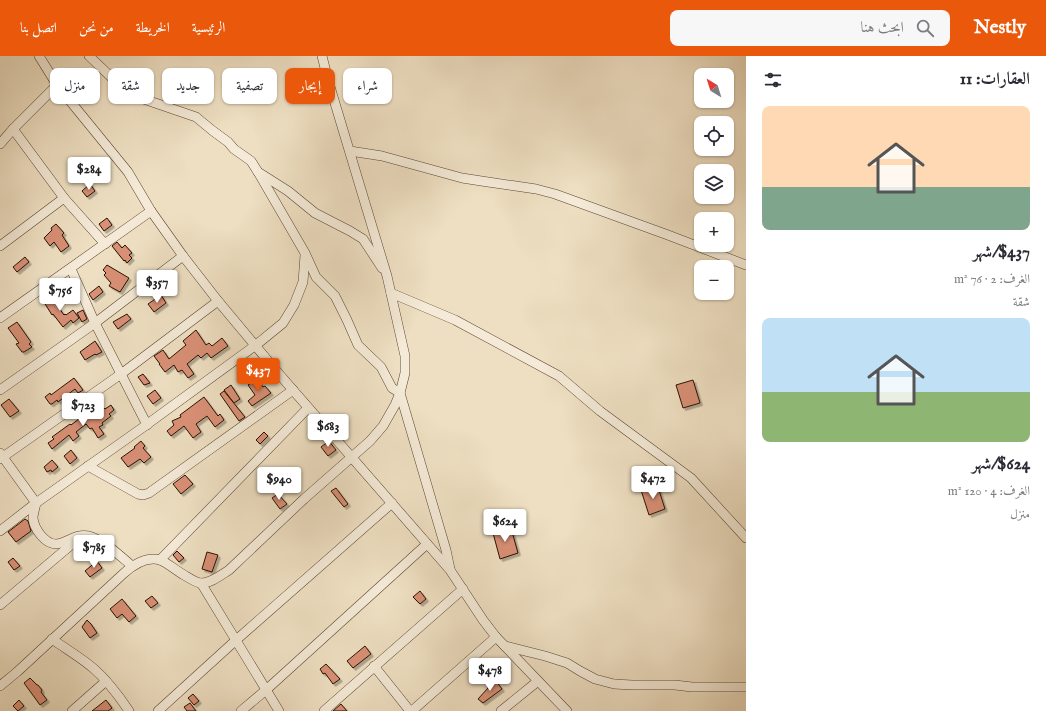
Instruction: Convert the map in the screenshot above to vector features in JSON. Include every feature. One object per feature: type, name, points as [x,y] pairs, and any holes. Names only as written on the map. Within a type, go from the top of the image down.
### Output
[{"type":"street","points":[[39,56],[50,74]]},
{"type":"street","points":[[89,56],[130,94],[196,117],[251,162],[305,253],[316,277],[334,296],[358,345],[381,367],[392,388],[400,393],[446,550],[450,570]]},
{"type":"street","points":[[0,686],[132,566],[150,559],[160,560],[191,579],[201,583],[217,578],[228,570],[304,499],[370,441],[383,426],[400,393],[405,373],[405,356],[391,293],[322,56]]},
{"type":"street","points":[[0,144],[50,92]]},
{"type":"street","points":[[73,104],[128,172],[151,211],[183,256],[218,301],[351,458],[450,570],[496,637],[568,711]]},
{"type":"street","points":[[13,129],[64,198],[105,244]]},
{"type":"street","points":[[350,151],[382,156],[462,178],[536,189],[554,194],[682,240],[746,265]]},
{"type":"street","points":[[258,172],[288,191],[315,213],[362,239],[387,276]]},
{"type":"street","points":[[0,246],[64,198]]},
{"type":"street","points":[[0,318],[151,211]]},
{"type":"street","points":[[0,531],[36,503],[256,345],[283,322],[294,305],[303,282],[305,253]]},
{"type":"street","points":[[0,390],[95,323],[183,256]]},
{"type":"street","points":[[71,268],[95,323],[146,425]]},
{"type":"street","points":[[391,293],[455,320],[559,376],[600,411],[691,478],[746,538]]},
{"type":"street","points":[[132,566],[102,542],[88,536],[82,535],[57,544],[46,540],[35,527],[33,518],[36,503],[1,456],[121,374],[218,301]]},
{"type":"street","points":[[88,466],[133,492],[144,495],[293,390]]},
{"type":"street","points":[[160,560],[308,408]]},
{"type":"street","points":[[158,711],[392,503]]},
{"type":"street","points":[[0,605],[82,535]]},
{"type":"street","points":[[241,711],[427,544]]},
{"type":"street","points":[[201,583],[235,641],[280,711]]},
{"type":"street","points":[[324,711],[462,589]]},
{"type":"street","points":[[374,666],[411,711],[496,637]]},
{"type":"street","points":[[52,640],[93,668],[106,680],[129,711]]},
{"type":"street","points":[[504,645],[567,663],[595,679],[614,684],[675,685],[692,688],[746,686]]},
{"type":"street","points":[[72,711],[106,680]]},
{"type":"street","points":[[501,711],[538,681]]},
{"type":"building","points":[[90,184],[95,191],[87,197],[82,191]]},
{"type":"building","points":[[107,218],[112,225],[104,231],[99,224]]},
{"type":"building","points":[[56,224],[64,233],[62,235],[69,246],[61,252],[54,242],[50,246],[44,238]]},
{"type":"building","points":[[117,242],[122,248],[125,245],[132,253],[129,255],[132,258],[127,263],[112,246]]},
{"type":"building","points":[[25,257],[29,262],[17,272],[13,267]]},
{"type":"building","points":[[107,265],[129,278],[120,292],[109,286],[111,283],[104,275],[106,273],[103,270]]},
{"type":"building","points":[[158,282],[163,289],[154,295],[150,289]]},
{"type":"building","points":[[99,286],[103,292],[93,300],[89,294]]},
{"type":"building","points":[[48,295],[64,315],[73,310],[79,318],[73,323],[71,320],[63,327],[53,314],[52,315],[42,299]]},
{"type":"building","points":[[161,295],[166,303],[154,312],[148,304]]},
{"type":"building","points":[[83,310],[87,319],[82,322],[77,313]]},
{"type":"building","points":[[127,314],[131,319],[118,329],[113,322]]},
{"type":"building","points":[[17,322],[31,342],[29,344],[32,347],[24,352],[22,352],[16,344],[19,343],[8,328]]},
{"type":"building","points":[[196,330],[206,345],[209,343],[212,346],[222,338],[228,346],[211,358],[207,353],[201,358],[198,355],[187,364],[194,374],[188,378],[182,370],[178,372],[174,365],[165,372],[154,356],[163,350],[169,359],[186,345],[183,341]]},
{"type":"building","points":[[95,341],[102,352],[85,360],[80,352]]},
{"type":"building","points":[[143,374],[150,383],[144,385],[138,377]]},
{"type":"building","points":[[74,378],[83,390],[78,393],[75,389],[58,402],[57,400],[50,404],[45,397],[50,393],[51,395]]},
{"type":"building","points":[[257,379],[263,387],[265,386],[271,393],[252,406],[248,401],[255,395],[248,385]]},
{"type":"building","points":[[693,380],[700,403],[683,408],[676,385]]},
{"type":"building","points":[[231,385],[240,399],[234,403],[224,390]]},
{"type":"building","points":[[155,390],[161,398],[153,404],[147,396]]},
{"type":"building","points":[[224,391],[245,417],[239,421],[220,394]]},
{"type":"building","points":[[204,397],[218,416],[220,414],[224,420],[215,427],[207,416],[196,424],[201,432],[193,438],[184,426],[171,436],[167,431],[174,425],[172,421],[181,417],[180,415]]},
{"type":"building","points":[[9,399],[19,411],[10,417],[1,405]]},
{"type":"building","points":[[111,405],[114,410],[109,414],[111,416],[102,423],[103,425],[99,427],[104,434],[98,438],[92,428],[90,429],[86,424],[76,432],[79,436],[73,441],[69,435],[52,449],[48,443],[54,439],[52,437],[84,415],[87,419],[96,414],[97,415]]},
{"type":"building","points":[[264,432],[268,436],[260,444],[256,440]]},
{"type":"building","points":[[141,441],[145,446],[143,448],[151,457],[144,463],[140,459],[128,467],[121,458],[135,448],[134,447]]},
{"type":"building","points":[[329,441],[336,450],[328,456],[321,447]]},
{"type":"building","points":[[71,450],[77,458],[70,464],[64,456]]},
{"type":"building","points":[[52,460],[58,467],[52,472],[51,470],[47,472],[44,467]]},
{"type":"building","points":[[185,475],[193,484],[181,494],[173,484]]},
{"type":"building","points":[[657,484],[665,509],[649,515],[641,490]]},
{"type":"building","points":[[336,488],[348,504],[344,507],[331,491]]},
{"type":"building","points":[[278,494],[287,504],[280,509],[272,498]]},
{"type":"building","points":[[25,519],[28,521],[31,531],[16,542],[8,532]]},
{"type":"building","points":[[511,528],[518,553],[500,559],[493,533]]},
{"type":"building","points":[[177,551],[184,558],[179,562],[173,555]]},
{"type":"building","points":[[207,552],[218,555],[212,572],[202,569]]},
{"type":"building","points":[[13,558],[20,566],[14,570],[8,562]]},
{"type":"building","points":[[97,561],[102,568],[90,577],[85,571]]},
{"type":"building","points":[[420,591],[426,599],[420,604],[413,597]]},
{"type":"building","points":[[152,596],[158,603],[151,608],[145,601]]},
{"type":"building","points":[[122,599],[136,616],[129,622],[122,614],[117,618],[110,609]]},
{"type":"building","points":[[87,620],[97,633],[90,638],[82,627]]},
{"type":"building","points":[[365,646],[371,654],[353,668],[347,661]]},
{"type":"building","points":[[326,664],[340,679],[333,684],[320,669]]},
{"type":"building","points":[[30,678],[42,690],[41,692],[47,700],[40,705],[24,683]]},
{"type":"building","points":[[496,681],[502,689],[483,703],[478,699],[488,687]]},
{"type":"building","points":[[193,694],[199,701],[194,705],[188,698]]},
{"type":"building","points":[[19,700],[24,706],[18,711],[13,706]]},
{"type":"building","points":[[106,700],[112,708],[108,711],[92,711]]},
{"type":"building","points":[[190,703],[196,711],[187,711],[184,707]]},
{"type":"building","points":[[341,704],[347,711],[333,711]]}]
